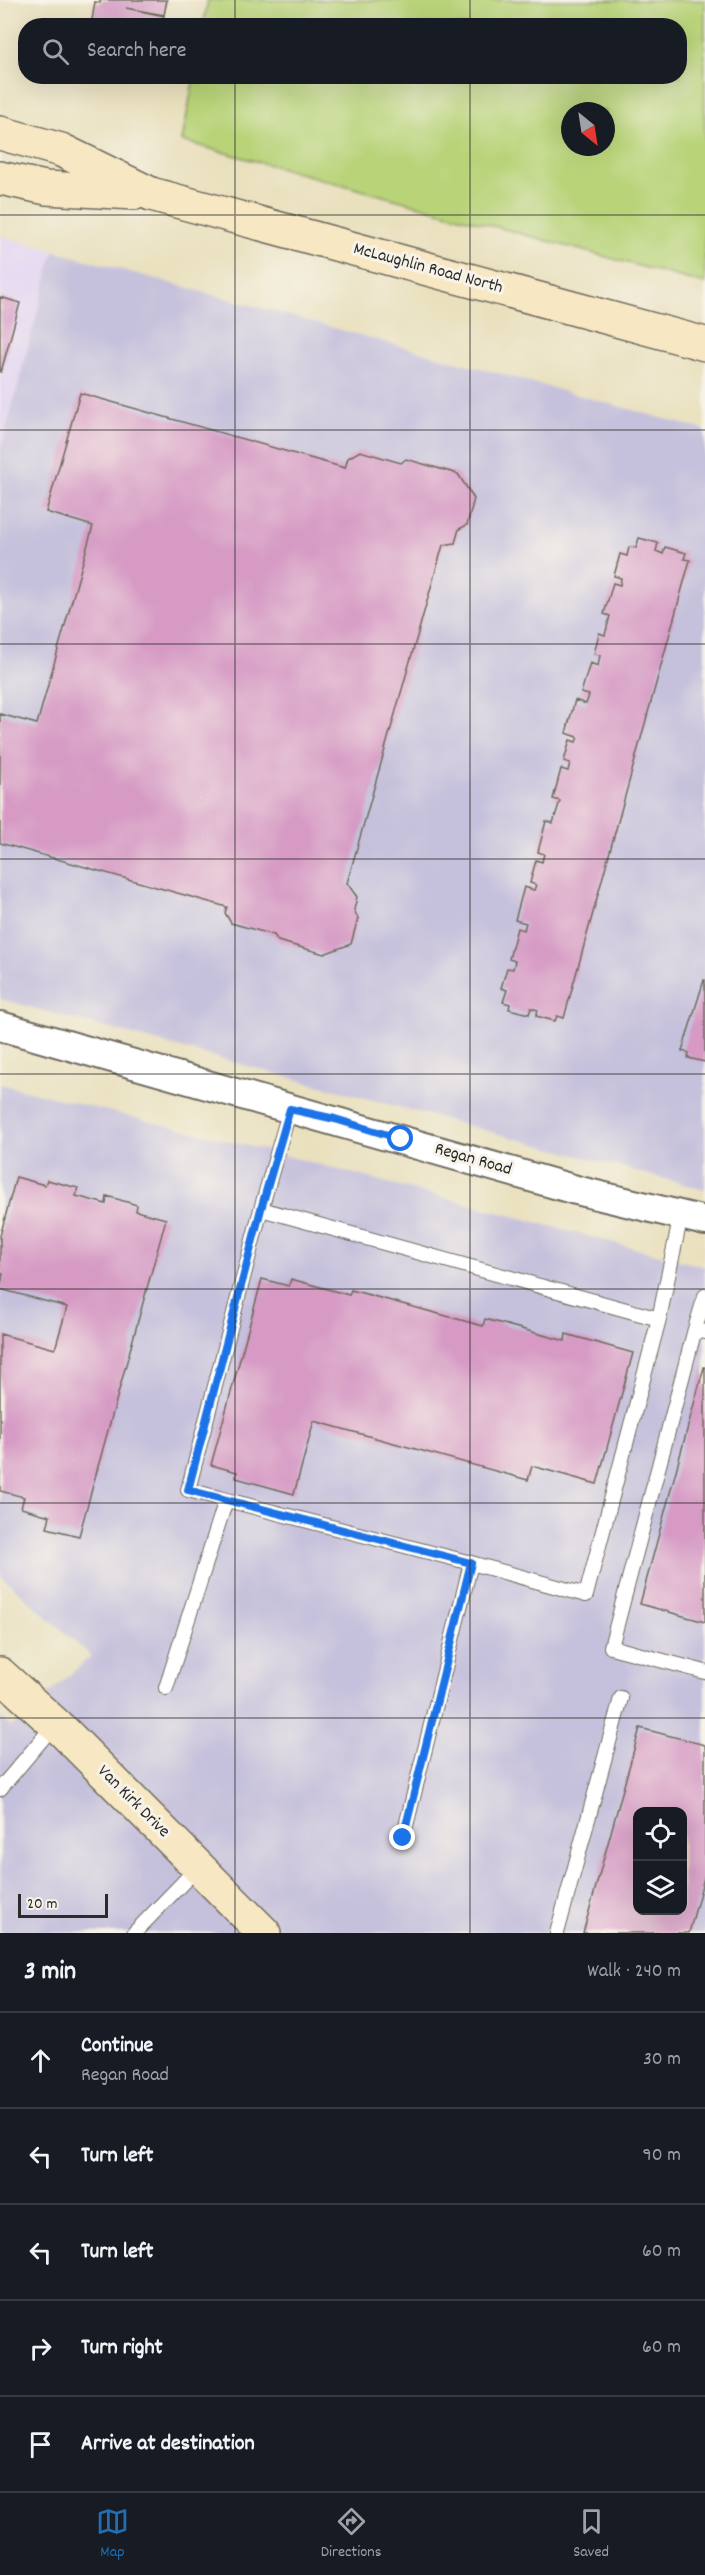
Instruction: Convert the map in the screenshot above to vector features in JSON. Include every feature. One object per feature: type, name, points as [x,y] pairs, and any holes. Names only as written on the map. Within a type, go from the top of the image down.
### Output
[{"type":"main road","name":"McLaughlin Road North","points":[[0,134],[61,150],[151,194],[705,344]]},
{"type":"main road","name":"McLaughlin Road North","points":[[0,178],[46,188],[151,194]]},
{"type":"main road","name":"Van Kirk Drive","points":[[0,1674],[55,1724],[264,1933]]},
{"type":"street","name":"Regan Road","points":[[0,1026],[290,1109],[335,1119],[576,1190],[693,1218]]},
{"type":"lane","points":[[290,1109],[261,1209],[188,1490],[586,1595],[659,1318],[693,1218]]},
{"type":"lane","points":[[261,1209],[659,1318]]},
{"type":"lane","points":[[705,1296],[700,1331],[611,1647],[705,1672]]},
{"type":"lane","points":[[166,1688],[225,1500]]},
{"type":"lane","points":[[403,1838],[471,1563]]},
{"type":"lane","points":[[557,1933],[621,1698]]},
{"type":"lane","points":[[0,1789],[55,1724]]},
{"type":"lane","points":[[134,1933],[198,1867]]},
{"type":"shaded area","points":[[0,236],[54,251],[0,452]]},
{"type":"shaded area","points":[[54,251],[705,430],[705,1190],[0,999],[0,452]]},
{"type":"shaded area","points":[[0,1084],[253,1147],[705,1267],[705,1933],[0,1933],[0,1717],[11,1727],[91,1656],[0,1575]]},
{"type":"green space","points":[[208,0],[705,0],[705,284],[182,141],[193,84],[687,84],[687,18],[204,18]]},
{"type":"building","points":[[101,0],[167,0],[164,15],[126,8],[164,16],[164,18],[92,18],[95,2],[100,3]]},
{"type":"building","points":[[0,297],[20,303],[1,372],[0,372]]},
{"type":"building","points":[[80,393],[345,468],[348,458],[360,451],[401,463],[406,459],[458,474],[474,499],[467,525],[459,529],[455,543],[443,545],[347,883],[357,897],[354,910],[358,918],[351,944],[324,954],[278,941],[274,935],[231,923],[225,913],[227,907],[0,843],[0,714],[37,724],[93,526],[46,512]]},
{"type":"building","points":[[639,538],[658,543],[656,551],[663,554],[665,547],[686,553],[684,559],[690,560],[564,1018],[557,1016],[555,1021],[536,1016],[538,1010],[531,1008],[529,1014],[509,1009],[510,1004],[503,1002],[507,990],[501,988],[507,968],[513,969],[515,961],[509,959],[517,928],[524,930],[526,923],[515,920],[524,887],[534,890],[536,885],[530,883],[536,860],[542,862],[544,854],[538,852],[546,821],[553,823],[560,801],[553,799],[561,769],[568,771],[570,763],[564,761],[570,740],[576,742],[578,737],[566,733],[575,700],[586,704],[589,695],[581,693],[590,663],[598,666],[600,655],[594,654],[599,633],[605,635],[610,616],[604,614],[613,583],[620,585],[621,578],[614,576],[620,554],[627,556],[629,547],[636,548]]},
{"type":"building","points":[[704,980],[705,1062],[688,1058],[689,1053],[682,1051]]},
{"type":"building","points":[[16,1177],[45,1185],[47,1180],[78,1188],[76,1196],[106,1204],[107,1196],[137,1205],[136,1211],[166,1219],[79,1536],[47,1528],[50,1516],[21,1508],[24,1497],[0,1491],[0,1334],[55,1349],[67,1307],[0,1289],[3,1274],[0,1273],[0,1236]]},
{"type":"building","points":[[262,1279],[289,1286],[291,1279],[349,1295],[351,1290],[483,1326],[485,1319],[565,1341],[566,1334],[633,1353],[597,1484],[532,1466],[528,1480],[314,1421],[294,1494],[236,1478],[237,1472],[211,1465]]},
{"type":"building","points":[[705,1367],[705,1622],[640,1604]]},
{"type":"building","points":[[640,1728],[705,1745],[705,1874],[689,1933],[583,1933]]},
{"type":"route","points":[[401,1139],[335,1119],[290,1109],[261,1209],[188,1490],[471,1563],[403,1838]]}]
